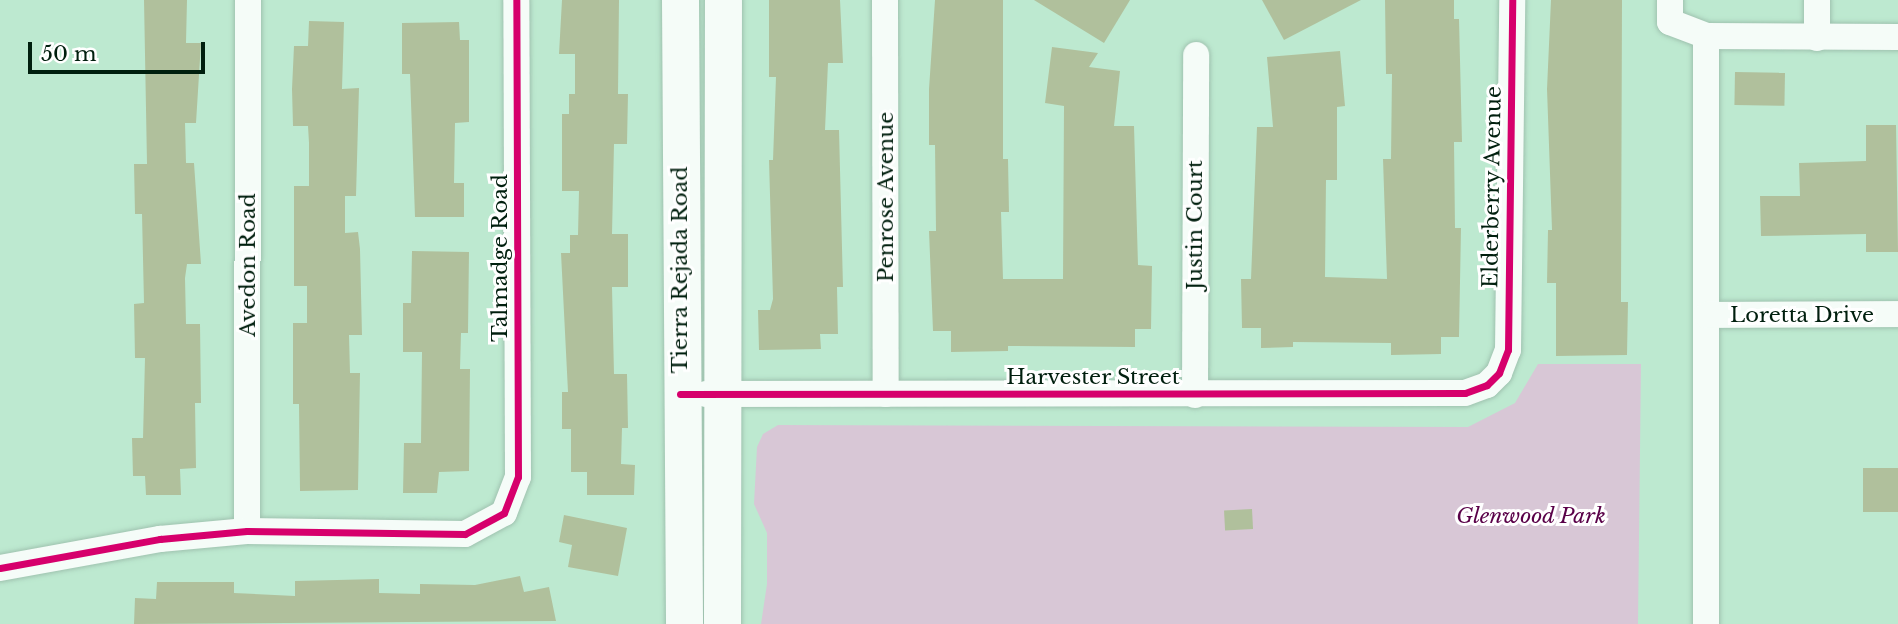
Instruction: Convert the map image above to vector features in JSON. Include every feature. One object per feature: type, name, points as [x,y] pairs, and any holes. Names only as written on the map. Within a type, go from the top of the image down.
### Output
[{"type":"main road","name":"Tierra Rejada Road","points":[[680,0],[680,394],[684,624]]},
{"type":"main road","name":"Tierra Rejada Road","points":[[722,624],[723,0]]},
{"type":"street","name":"Avedon Road","points":[[247,531],[248,0]]},
{"type":"street","name":"Talmadge Road","points":[[247,531],[465,534],[504,513],[518,477],[516,0]]},
{"type":"street","name":"Penrose Avenue","points":[[885,0],[886,394]]},
{"type":"street","name":"Elderberry Avenue","points":[[1499,373],[1508,349],[1512,0]]},
{"type":"street","points":[[1670,0],[1670,22],[1706,36],[1898,37]]},
{"type":"street","points":[[1817,0],[1817,38]]},
{"type":"street","points":[[1706,36],[1706,624]]},
{"type":"street","name":"Justin Court","points":[[1195,395],[1196,55]]},
{"type":"street","name":"Loretta Drive","points":[[1707,316],[1898,314]]},
{"type":"street","name":"Harvester Street","points":[[680,394],[1465,393],[1487,385],[1499,373]]},
{"type":"street","points":[[0,568],[68,560],[160,539],[247,531]]},
{"type":"green space","name":"Glenwood Park","points":[[1538,364],[1641,364],[1638,624],[761,624],[767,584],[767,533],[754,504],[757,447],[763,434],[778,425],[1468,427],[1515,403]]},
{"type":"building","points":[[144,0],[187,0],[186,43],[201,43],[196,123],[185,123],[186,163],[194,163],[201,264],[187,264],[185,278],[186,324],[200,324],[201,403],[195,403],[196,468],[180,469],[181,495],[146,495],[145,476],[133,476],[132,438],[143,438],[145,358],[135,358],[134,304],[144,303],[142,214],[135,214],[134,164],[147,164]]},
{"type":"building","points":[[562,0],[619,0],[618,94],[628,94],[627,144],[614,144],[612,234],[628,234],[628,287],[612,287],[614,374],[627,374],[628,428],[622,428],[621,464],[635,465],[634,495],[587,495],[587,472],[571,472],[571,429],[562,429],[562,392],[568,392],[561,253],[570,253],[570,235],[578,235],[579,191],[562,191],[562,114],[569,114],[569,94],[575,94],[575,54],[559,54]]},
{"type":"building","points":[[769,0],[840,0],[843,63],[828,63],[825,130],[839,130],[843,287],[837,287],[838,334],[820,334],[821,349],[759,350],[758,310],[770,310],[773,299],[769,160],[773,160],[776,77],[769,77]]},
{"type":"building","points":[[935,0],[1003,0],[1003,159],[1008,159],[1009,212],[1001,212],[1003,279],[1063,279],[1064,106],[1045,103],[1052,47],[1098,53],[1089,67],[1120,71],[1114,126],[1134,126],[1138,265],[1152,266],[1151,329],[1135,329],[1135,347],[1008,346],[1008,351],[951,352],[951,331],[933,331],[929,231],[936,231],[935,145],[929,145],[929,89]]},
{"type":"building","points":[[1034,0],[1130,0],[1104,43]]},
{"type":"building","points":[[1262,0],[1361,0],[1284,40]]},
{"type":"building","points":[[1385,0],[1454,0],[1454,19],[1459,19],[1462,142],[1454,142],[1455,228],[1461,228],[1459,337],[1441,337],[1441,354],[1391,355],[1391,343],[1293,342],[1293,347],[1261,348],[1261,328],[1242,328],[1241,279],[1251,279],[1257,127],[1273,127],[1267,57],[1340,51],[1345,106],[1337,107],[1337,180],[1326,180],[1325,277],[1387,279],[1383,159],[1391,159],[1392,74],[1386,74]]},
{"type":"building","points":[[1551,0],[1622,0],[1621,302],[1628,302],[1627,355],[1556,356],[1556,283],[1547,283],[1548,230],[1552,230],[1547,89]]},
{"type":"building","points":[[309,21],[344,22],[342,89],[359,88],[356,196],[345,196],[345,233],[358,232],[360,249],[362,335],[349,335],[350,373],[360,373],[358,490],[300,491],[299,404],[293,404],[293,323],[307,323],[307,286],[294,286],[294,186],[309,186],[309,143],[308,126],[293,126],[292,89],[294,46],[308,46]]},
{"type":"building","points":[[459,22],[460,40],[469,40],[469,122],[455,123],[454,183],[464,183],[464,217],[415,217],[410,74],[402,74],[402,23]]},
{"type":"building","points":[[1735,72],[1785,73],[1784,106],[1734,105]]},
{"type":"building","points":[[1866,125],[1896,125],[1898,252],[1866,252],[1866,234],[1761,236],[1760,196],[1800,196],[1799,163],[1866,161]]},
{"type":"building","points":[[412,251],[469,252],[468,333],[461,333],[460,369],[470,369],[469,471],[439,472],[437,493],[403,493],[404,443],[421,443],[422,352],[403,352],[403,303],[411,303]]},
{"type":"building","points":[[1863,468],[1898,468],[1898,512],[1863,512]]},
{"type":"building","points":[[1252,509],[1253,529],[1225,530],[1224,510]]},
{"type":"building","points":[[564,515],[627,528],[618,576],[568,567],[572,545],[559,542]]},
{"type":"building","points":[[520,576],[524,592],[549,587],[556,621],[134,624],[135,598],[156,599],[157,582],[234,582],[234,593],[295,596],[295,581],[379,579],[379,593],[420,594],[420,584],[475,585]]},
{"type":"cycle path","points":[[0,568],[160,539],[247,531],[465,534],[504,513],[518,477],[516,0]]},
{"type":"cycle path","points":[[680,394],[1465,393],[1487,385],[1499,373],[1508,350],[1512,0]]}]
